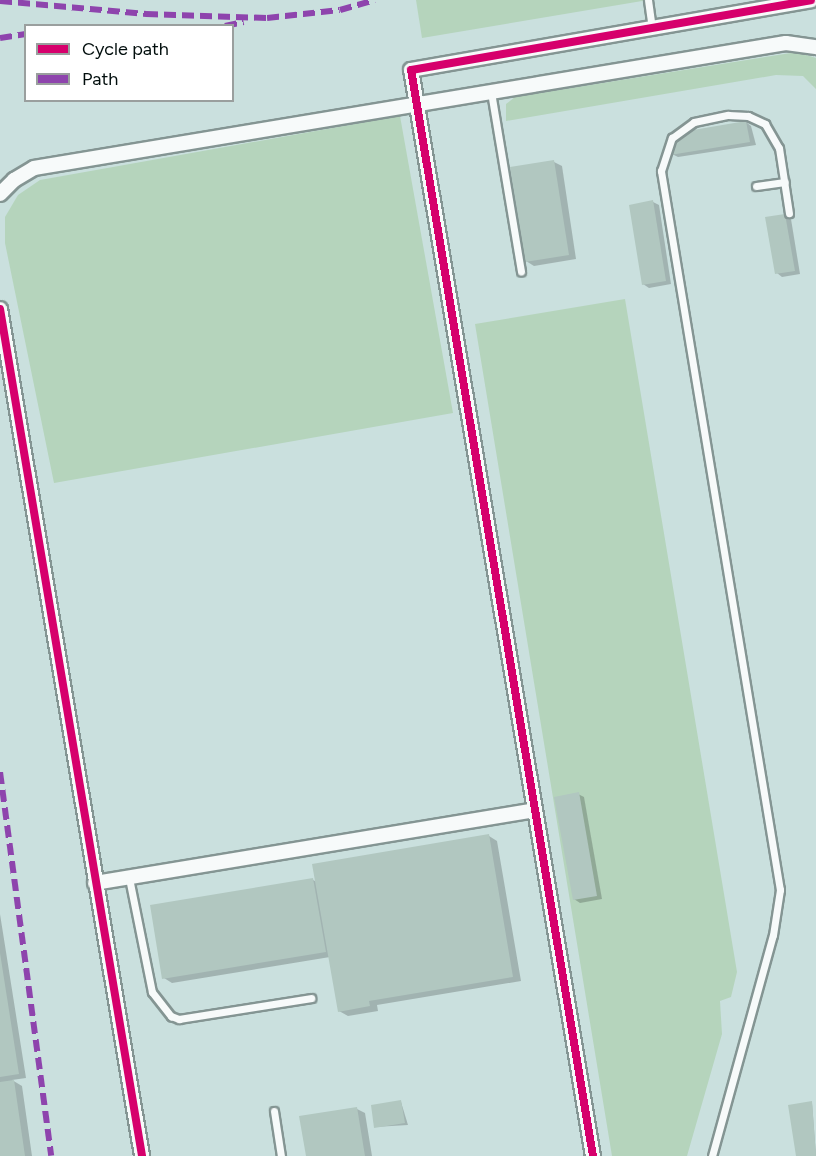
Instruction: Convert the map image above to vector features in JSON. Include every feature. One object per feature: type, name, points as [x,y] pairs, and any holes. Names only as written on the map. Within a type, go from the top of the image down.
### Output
[{"type":"street","points":[[592,1156],[411,70],[811,0]]},
{"type":"street","points":[[0,194],[14,180],[34,168],[786,43],[816,47]]},
{"type":"street","points":[[0,309],[142,1156]]},
{"type":"street","points":[[95,883],[534,810]]},
{"type":"lane","points":[[648,0],[652,29]]},
{"type":"lane","points":[[491,92],[521,272]]},
{"type":"lane","points":[[712,1156],[773,935],[780,890],[661,171],[662,159],[672,138],[685,126],[728,115],[748,116],[765,124],[776,139],[789,213]]},
{"type":"lane","points":[[756,186],[785,182]]},
{"type":"lane","points":[[129,878],[152,992],[171,1016],[179,1019],[311,998]]},
{"type":"lane","points":[[274,1111],[281,1156]]},
{"type":"green space","points":[[416,0],[648,0],[422,38]]},
{"type":"green space","points":[[797,52],[816,58],[816,89],[803,76],[776,75],[506,121],[506,104],[515,97]]},
{"type":"green space","points":[[400,116],[453,413],[54,483],[5,243],[5,217],[18,195],[40,180]]},
{"type":"green space","points":[[625,299],[737,972],[731,997],[720,1001],[722,1034],[687,1156],[612,1156],[475,324]]},
{"type":"building","points":[[746,121],[750,142],[670,155],[680,138],[693,130]]},
{"type":"building","points":[[554,160],[569,255],[525,262],[510,167]]},
{"type":"building","points":[[653,200],[666,281],[642,285],[629,205]]},
{"type":"building","points":[[785,214],[795,271],[775,274],[765,217]]},
{"type":"building","points":[[579,792],[597,896],[573,900],[554,797]]},
{"type":"building","points":[[489,834],[513,977],[369,1001],[370,1006],[338,1012],[312,864]]},
{"type":"building","points":[[313,878],[326,952],[162,979],[150,905]]},
{"type":"building","points":[[0,953],[19,1074],[0,1077]]},
{"type":"building","points":[[14,1080],[25,1156],[0,1156],[0,1082]]},
{"type":"building","points":[[401,1100],[405,1123],[374,1128],[371,1105]]},
{"type":"building","points":[[812,1101],[816,1156],[796,1156],[788,1105]]},
{"type":"building","points":[[357,1107],[365,1156],[306,1156],[299,1116]]},
{"type":"marked path","points":[[0,1],[146,14],[267,18],[340,10],[375,0]]},
{"type":"marked path","points":[[234,24],[244,22]]},
{"type":"marked path","points":[[0,38],[24,34]]},
{"type":"marked path","points":[[0,772],[51,1156]]},
{"type":"cycle path","points":[[593,1156],[411,70],[811,0]]},
{"type":"cycle path","points":[[0,309],[142,1156]]}]
